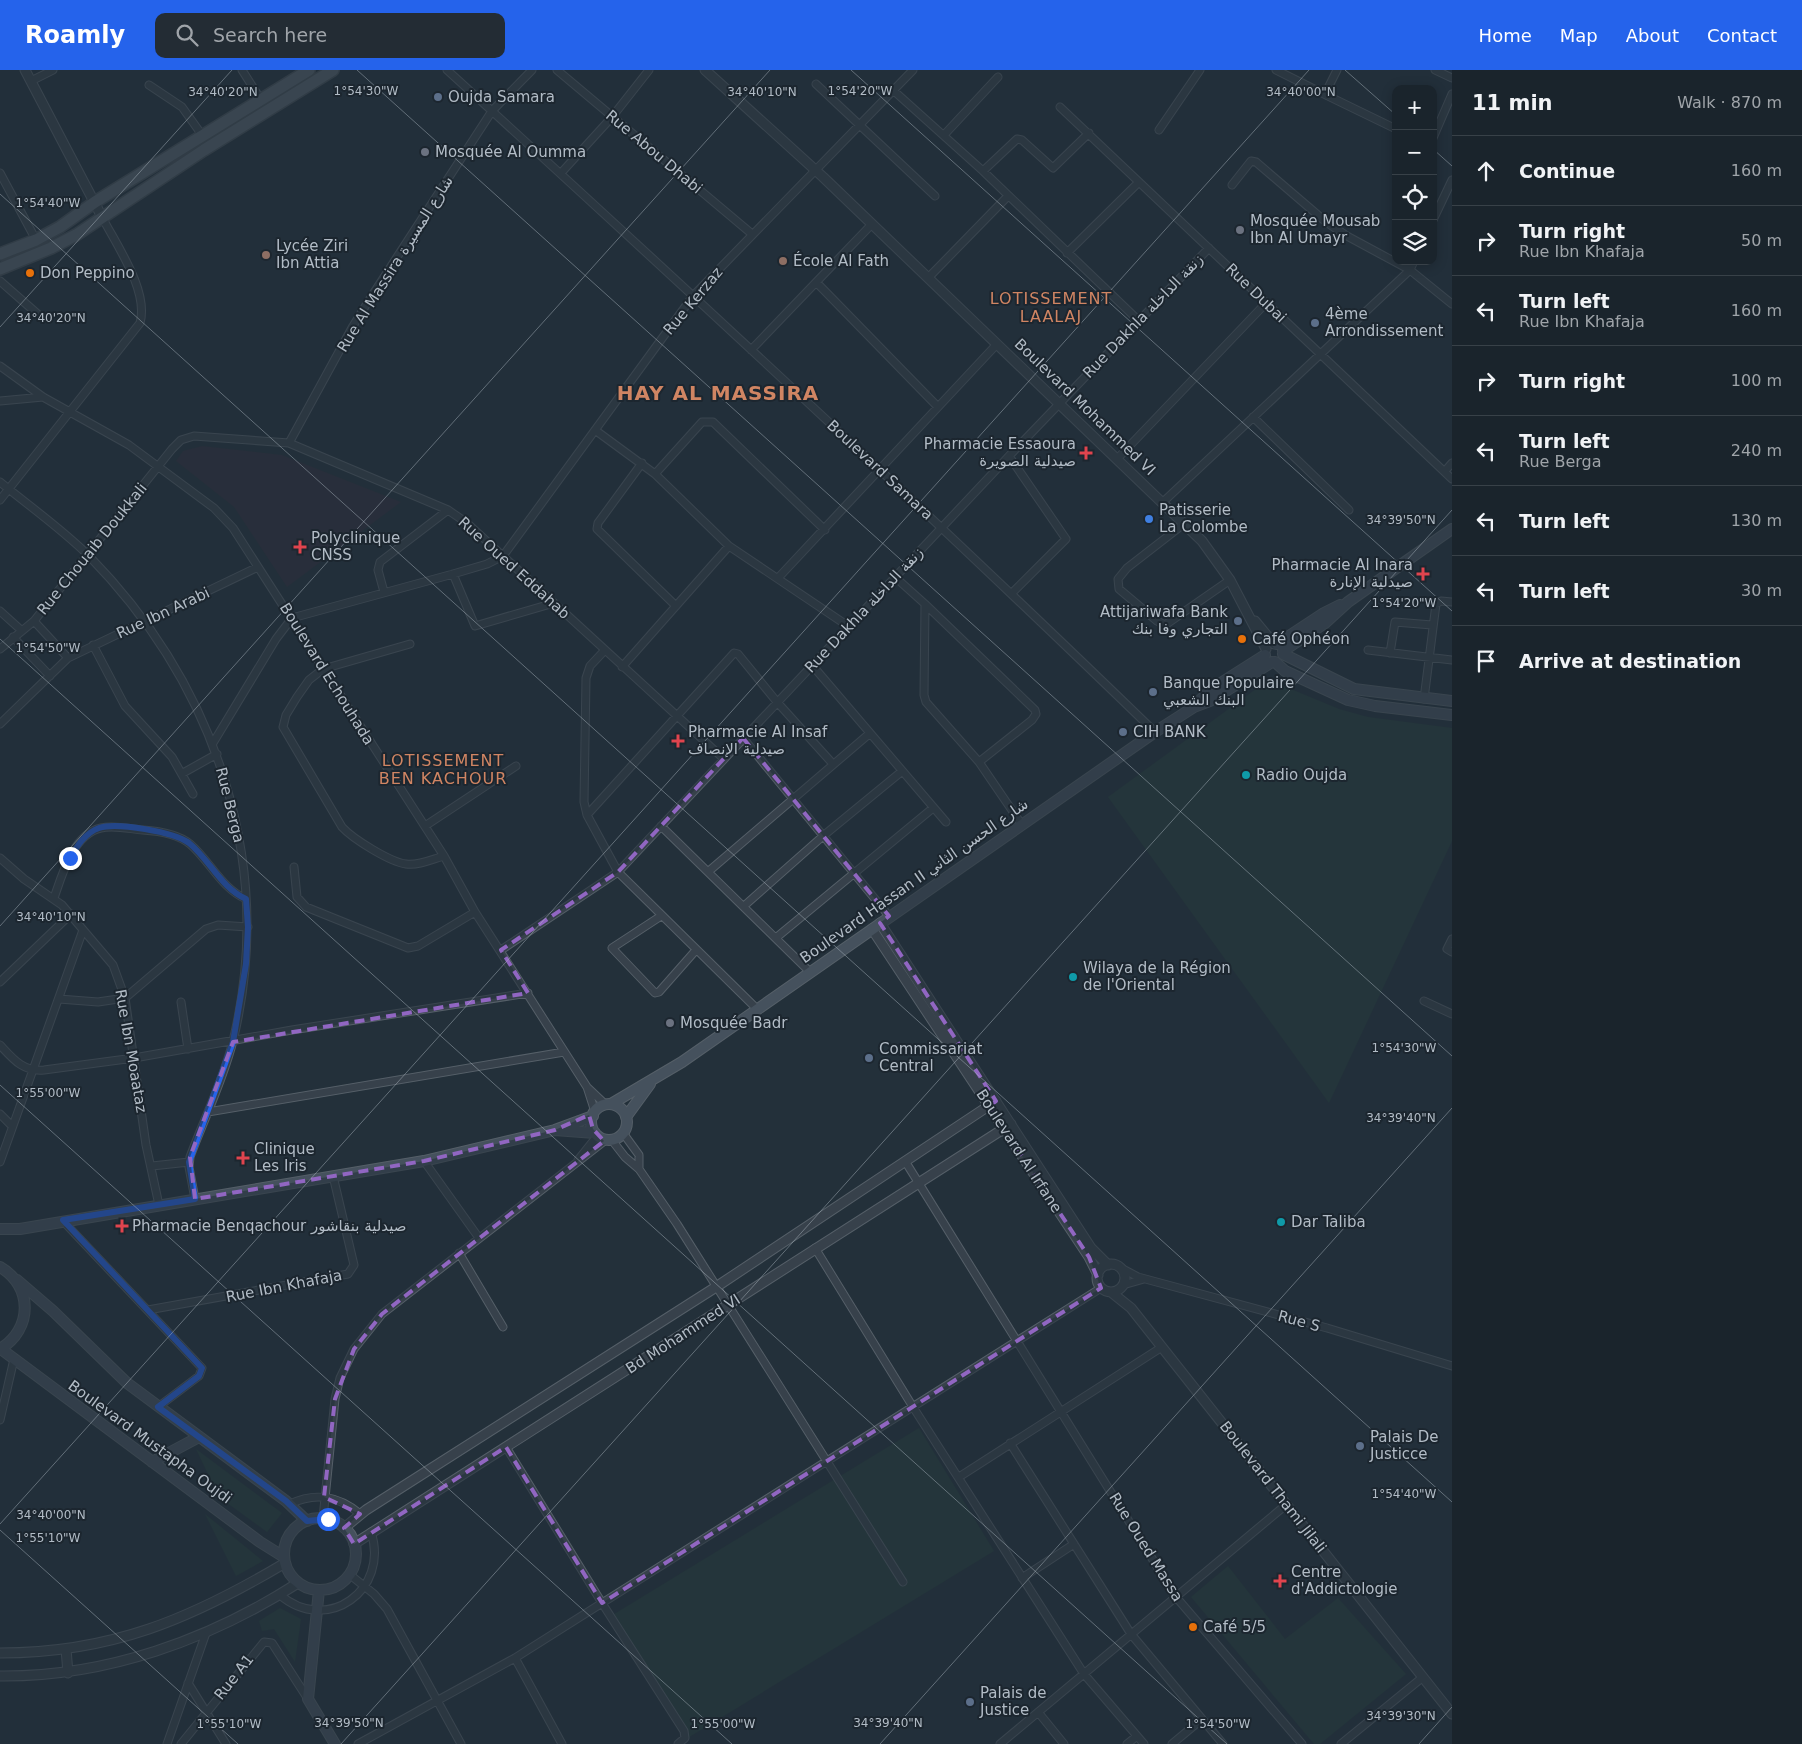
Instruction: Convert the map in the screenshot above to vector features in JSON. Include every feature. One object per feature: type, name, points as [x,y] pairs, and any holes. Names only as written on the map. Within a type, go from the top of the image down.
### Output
[{"type":"main road","points":[[0,254],[60,228],[95,202],[309,70]]},
{"type":"main road","points":[[0,269],[51,248],[333,70]]},
{"type":"main road","name":"Boulevard Hassan II شارع الحسن الثاني","points":[[609,1104],[652,1081],[1155,732],[1194,707],[1213,688],[1274,653],[1324,612],[1348,602],[1452,529]]},
{"type":"main road","name":"Boulevard Mohammed VI","points":[[1274,653],[1354,689],[1452,701]]},
{"type":"main road","name":"Boulevard Mohammed VI","points":[[1274,653],[1285,672],[1348,700],[1375,706],[1452,714]]},
{"type":"main road","name":"Boulevard Hassan II شارع الحسن الثاني","points":[[626,1117],[652,1081]]},
{"type":"main road","points":[[0,1229],[20,1229],[63,1220],[424,1161],[555,1130],[594,1114],[609,1104],[620,1108],[626,1117],[627,1124],[623,1133],[603,1137],[555,1130]]},
{"type":"main road","points":[[594,1114],[592,1125],[603,1137]]},
{"type":"main road","points":[[2,1266],[53,1311],[126,1383],[290,1504],[307,1521]]},
{"type":"main road","points":[[0,1349],[16,1336],[25,1318],[25,1298],[17,1280]]},
{"type":"main road","name":"Boulevard Mustapha Oujdi","points":[[0,1349],[284,1560]]},
{"type":"main road","points":[[152,1462],[199,1437]]},
{"type":"main road","points":[[322,1518],[334,1521],[344,1528],[354,1544],[355,1557],[349,1574],[333,1588],[319,1590],[298,1583],[292,1578],[284,1560],[290,1535],[307,1521],[322,1518]]},
{"type":"main road","points":[[319,1590],[308,1699],[335,1744]]},
{"type":"street","points":[[0,500],[138,329],[142,318],[141,295],[95,202],[25,70]]},
{"type":"street","points":[[31,81],[53,70]]},
{"type":"street","points":[[242,70],[261,100]]},
{"type":"street","name":"Boulevard Samara","points":[[447,70],[942,527],[1155,732]]},
{"type":"street","name":"Rue Al Massira شارع المسيرة","points":[[289,443],[353,326],[492,111],[532,70]]},
{"type":"street","name":"Rue Abou Dhabi","points":[[557,70],[752,234]]},
{"type":"street","points":[[560,173],[612,117],[649,70]]},
{"type":"street","name":"Boulevard Mohammed VI","points":[[705,70],[815,170],[1185,524],[1210,550],[1274,653]]},
{"type":"street","name":"Rue Kerzaz","points":[[503,556],[693,296],[913,70]]},
{"type":"street","points":[[1159,130],[1200,70]]},
{"type":"street","points":[[1276,70],[1392,128]]},
{"type":"street","points":[[1328,96],[1326,92],[1337,70]]},
{"type":"street","points":[[1435,70],[1452,78]]},
{"type":"street","points":[[944,135],[998,77]]},
{"type":"street","points":[[816,84],[935,196]]},
{"type":"street","points":[[149,85],[182,107],[202,135]]},
{"type":"street","points":[[894,90],[983,171],[1138,320]]},
{"type":"street","points":[[1436,130],[1452,94]]},
{"type":"street","name":"Rue Dubai","points":[[1060,107],[1452,478]]},
{"type":"street","points":[[983,171],[1017,139],[1022,140],[1053,168],[1088,133]]},
{"type":"street","points":[[1232,185],[1247,164],[1251,161],[1256,162],[1347,236],[1410,270],[1452,304]]},
{"type":"street","points":[[0,173],[36,240]]},
{"type":"street","points":[[1067,253],[1139,182]]},
{"type":"street","points":[[1437,212],[1451,183]]},
{"type":"street","points":[[928,278],[1008,196]]},
{"type":"street","points":[[751,350],[872,224]]},
{"type":"street","name":"Rue Dakhla زنقة الداخلة","points":[[501,950],[618,872],[1009,456],[1209,248]]},
{"type":"street","points":[[1163,502],[1410,270],[1412,265]]},
{"type":"street","points":[[0,281],[41,318]]},
{"type":"street","points":[[817,283],[938,406]]},
{"type":"street","points":[[1117,459],[1266,303]]},
{"type":"street","points":[[779,577],[997,344]]},
{"type":"street","name":"Boulevard Echouhada","points":[[0,366],[43,397],[129,445],[225,519],[292,618],[323,670],[444,856],[475,912],[587,1087],[594,1114]]},
{"type":"street","points":[[0,400],[43,397]]},
{"type":"street","points":[[1253,417],[1350,510]]},
{"type":"street","points":[[655,474],[702,422],[713,422],[824,530]]},
{"type":"street","points":[[594,430],[655,474],[729,546],[779,577],[848,626]]},
{"type":"street","name":"Rue Oued Eddahab","points":[[158,466],[181,440],[194,436],[289,443],[448,510],[480,533],[604,651],[724,759]]},
{"type":"street","points":[[1009,456],[1066,538],[1012,593]]},
{"type":"street","points":[[642,463],[598,523],[597,529],[676,606]]},
{"type":"street","points":[[1444,472],[1452,464]]},
{"type":"street","name":"Rue Chouaib Doukkali","points":[[0,649],[34,621],[158,466]]},
{"type":"street","name":"Rue Berga","points":[[0,482],[88,555],[115,584],[144,623],[165,652],[196,706],[213,743],[229,790],[239,832],[246,899],[248,927],[246,964],[233,1042],[189,1162]]},
{"type":"street","points":[[384,592],[378,570],[380,562],[448,510]]},
{"type":"street","points":[[1185,524],[1126,568],[1118,579],[1119,589],[1157,621],[1165,625],[1230,580]]},
{"type":"street","points":[[622,667],[729,546]]},
{"type":"street","points":[[213,743],[276,639],[292,618],[453,574],[487,564],[503,556]]},
{"type":"street","name":"Rue Ibn Arabi","points":[[0,724],[68,658],[258,567]]},
{"type":"street","points":[[453,574],[475,626],[554,603]]},
{"type":"street","points":[[895,577],[1035,710],[1036,714],[1032,720],[979,762]]},
{"type":"street","points":[[1424,699],[1436,604],[1441,600],[1452,602]]},
{"type":"street","points":[[925,604],[924,695],[926,702],[979,762],[1022,825]]},
{"type":"street","points":[[0,611],[21,630]]},
{"type":"street","points":[[34,621],[68,658]]},
{"type":"street","points":[[1390,653],[1396,622],[1432,625]]},
{"type":"street","points":[[13,637],[50,676]]},
{"type":"street","points":[[410,644],[323,670],[309,680],[286,715],[282,727],[342,827],[349,835],[400,863],[412,864],[444,856]]},
{"type":"street","points":[[93,645],[125,706],[172,757],[193,794]]},
{"type":"street","points":[[1368,650],[1452,660]]},
{"type":"street","points":[[604,651],[590,666],[586,678],[584,802],[587,815],[618,872],[756,1008]]},
{"type":"street","points":[[587,815],[734,653],[738,654],[777,702],[833,764]]},
{"type":"street","points":[[812,666],[901,772],[946,822]]},
{"type":"street","points":[[709,871],[869,734]]},
{"type":"street","points":[[743,738],[889,916]]},
{"type":"street","points":[[182,773],[217,754]]},
{"type":"street","points":[[424,826],[516,766]]},
{"type":"street","points":[[744,906],[823,836],[901,772]]},
{"type":"street","points":[[777,938],[933,808]]},
{"type":"street","points":[[662,826],[810,972]]},
{"type":"street","points":[[54,898],[62,876],[78,844],[87,835],[100,828],[113,827],[152,831],[180,838],[190,844],[228,888],[246,899]]},
{"type":"street","name":"Rue Ibn Moaataz","points":[[0,858],[24,879],[54,898],[71,914],[110,959],[125,998],[159,1205]]},
{"type":"street","points":[[294,867],[297,897],[306,908],[408,948],[418,946],[475,912]]},
{"type":"street","points":[[0,982],[71,914]]},
{"type":"street","points":[[661,916],[612,948],[655,993],[659,992],[696,950]]},
{"type":"street","points":[[60,999],[98,1002],[125,998],[206,929],[218,925],[248,927]]},
{"type":"street","name":"Boulevard Al Irfane","points":[[876,926],[993,1104],[1091,1248],[1108,1265]]},
{"type":"street","points":[[0,1162],[60,999],[83,930]]},
{"type":"street","points":[[1452,939],[1448,949],[1452,952]]},
{"type":"street","points":[[0,1045],[17,1063],[33,1070],[134,1058],[233,1042],[292,1030],[528,993]]},
{"type":"street","points":[[1424,1001],[1452,1014]]},
{"type":"street","points":[[181,1002],[188,1049]]},
{"type":"street","points":[[208,1112],[564,1052]]},
{"type":"street","name":"Boulevard Echouhada","points":[[587,1087],[609,1104]]},
{"type":"street","name":"Bd Mohammed VI","points":[[344,1528],[360,1514],[716,1287],[993,1104]]},
{"type":"street","points":[[0,1114],[12,1126]]},
{"type":"street","name":"Boulevard Al Irfane","points":[[1008,1126],[1089,1256],[1098,1275]]},
{"type":"street","name":"Bd Mohammed VI","points":[[354,1544],[1008,1126]]},
{"type":"street","points":[[623,1133],[639,1155],[639,1169]]},
{"type":"street","points":[[322,1518],[340,1378],[354,1349],[382,1314],[573,1166],[603,1137],[639,1169],[728,1305],[903,1582]]},
{"type":"street","points":[[424,1161],[479,1238]]},
{"type":"street","name":"Rue Oued Massa","points":[[905,1161],[1176,1597],[1302,1744]]},
{"type":"street","points":[[152,1166],[189,1162],[195,1199]]},
{"type":"street","name":"Rue Ibn Khafaja","points":[[148,1310],[348,1274],[354,1265],[333,1176]]},
{"type":"street","points":[[63,1220],[202,1368],[199,1376],[158,1407]]},
{"type":"street","points":[[815,1248],[913,1407],[1084,1674],[1144,1744]]},
{"type":"street","points":[[459,1253],[503,1327]]},
{"type":"street","points":[[1101,1288],[1098,1275],[1108,1265],[1121,1268],[1125,1275],[1123,1286],[1131,1308]]},
{"type":"street","name":"Rue S","points":[[1121,1268],[1145,1279],[1327,1328],[1452,1366]]},
{"type":"street","points":[[1111,1292],[1145,1279]]},
{"type":"street","points":[[358,1744],[515,1658],[1101,1288]]},
{"type":"street","points":[[1101,1288],[1111,1292],[1131,1308]]},
{"type":"street","name":"Boulevard Thami Jilali","points":[[1131,1308],[1452,1714]]},
{"type":"street","points":[[958,1477],[1162,1347]]},
{"type":"street","points":[[0,1420],[14,1359]]},
{"type":"street","points":[[1010,1443],[1131,1634],[1223,1744]]},
{"type":"street","points":[[506,1447],[602,1603],[684,1731],[685,1738],[678,1744]]},
{"type":"street","points":[[290,1504],[303,1499],[324,1497],[340,1501],[360,1514]]},
{"type":"street","points":[[1000,1744],[1286,1504]]},
{"type":"street","points":[[280,1595],[296,1606],[316,1610],[330,1609],[343,1605],[355,1597],[364,1587],[371,1574],[375,1560],[375,1546],[371,1532]]},
{"type":"street","points":[[1022,1578],[1074,1544]]},
{"type":"street","points":[[0,1653],[66,1649],[109,1641],[171,1622],[239,1591],[284,1560]]},
{"type":"street","points":[[349,1574],[380,1600],[393,1618],[436,1701],[461,1744]]},
{"type":"street","points":[[0,1676],[68,1673],[142,1656],[206,1634],[280,1595],[298,1583]]},
{"type":"street","points":[[167,1744],[206,1634]]},
{"type":"street","name":"Rue A1","points":[[182,1744],[260,1645],[267,1641],[272,1643],[308,1699]]},
{"type":"street","points":[[66,1649],[68,1673]]},
{"type":"street","points":[[515,1658],[562,1744]]},
{"type":"street","points":[[1341,1744],[1423,1677]]},
{"type":"street","points":[[188,1683],[226,1744]]},
{"type":"street","points":[[1038,1712],[1064,1744]]},
{"type":"street","points":[[1172,1744],[1202,1719]]},
{"type":"street","points":[[1127,1744],[1137,1736]]},
{"type":"highlighted area","points":[[743,738],[889,916],[880,923],[996,1101],[989,1106],[1089,1257],[1101,1288],[602,1603],[506,1447],[354,1544],[344,1528],[360,1514],[324,1497],[335,1399],[354,1349],[382,1314],[604,1141],[593,1129],[589,1115],[555,1130],[424,1161],[195,1199],[190,1157],[233,1042],[528,993],[501,950],[618,872]]},
{"type":"shaded area","name":"Polyclinique CNSS","points":[[202,446],[282,455],[401,502],[287,587],[234,507],[176,461],[183,451]]},
{"type":"green space","points":[[1274,682],[1339,709],[1368,717],[1452,728],[1452,841],[1329,1103],[1108,797],[1256,689]]},
{"type":"green space","points":[[919,1428],[994,1551],[686,1739],[611,1616]]},
{"type":"green space","points":[[196,1449],[282,1513],[267,1532],[219,1497]]},
{"type":"green space","points":[[205,1514],[263,1561],[236,1576]]},
{"type":"green space","points":[[1228,1566],[1285,1639],[1338,1598],[1406,1674],[1320,1744],[1314,1744],[1191,1597]]},
{"type":"green space","points":[[280,1608],[301,1619],[295,1662],[274,1629],[262,1631],[259,1621]]},
{"type":"place","name":"Oujda Samara","points":[[438,97]]},
{"type":"place","name":"Mosquée Al Oumma","points":[[425,152]]},
{"type":"place","name":"Mosquée Mousab Ibn Al Umayr","points":[[1240,230]]},
{"type":"place","name":"Lycée Ziri Ibn Attia","points":[[266,255]]},
{"type":"place","name":"École Al Fath","points":[[783,261]]},
{"type":"place","name":"Don Peppino","points":[[30,273]]},
{"type":"place","name":"4ème Arrondissement","points":[[1315,323]]},
{"type":"place","name":"Pharmacie Essaoura صيدلية الصويرة","points":[[1086,453]]},
{"type":"place","name":"Patisserie La Colombe","points":[[1149,519]]},
{"type":"place","name":"Polyclinique CNSS","points":[[300,547]]},
{"type":"place","name":"Pharmacie Al Inara صيدلية الإنارة","points":[[1423,574]]},
{"type":"place","name":"Attijariwafa Bank التجاري وفا بنك","points":[[1238,621]]},
{"type":"place","name":"Café Ophéon","points":[[1242,639]]},
{"type":"place","name":"Banque Populaire البنك الشعبي","points":[[1153,692]]},
{"type":"place","name":"CIH BANK","points":[[1123,732]]},
{"type":"place","name":"Pharmacie Al Insaf صيدلية الإنصاف","points":[[678,741]]},
{"type":"place","name":"Radio Oujda","points":[[1246,775]]},
{"type":"place","name":"Wilaya de la Région de l'Oriental","points":[[1073,977]]},
{"type":"place","name":"Mosquée Badr","points":[[670,1023]]},
{"type":"place","name":"Commissariat Central","points":[[869,1058]]},
{"type":"place","name":"Clinique Les Iris","points":[[243,1158]]},
{"type":"place","name":"Dar Taliba","points":[[1281,1222]]},
{"type":"place","name":"Pharmacie Benqachour صيدلية بنقاشور","points":[[122,1226]]},
{"type":"place","name":"Palais De Justicce","points":[[1360,1446]]},
{"type":"place","name":"Centre d'Addictologie","points":[[1280,1581]]},
{"type":"place","name":"Café 5/5","points":[[1193,1627]]},
{"type":"place","name":"Palais de Justice","points":[[970,1702]]},
{"type":"district","name":"LOTISSEMENT LAALAJ","points":[[1051,307]]},
{"type":"district","name":"HAY AL MASSIRA","points":[[718,393]]},
{"type":"district","name":"LOTISSEMENT BEN KACHOUR","points":[[443,769]]},
{"type":"route","points":[[70,858],[78,844],[87,835],[100,828],[113,827],[152,831],[180,838],[190,844],[228,888],[246,899],[248,927],[246,964],[233,1042],[189,1162],[195,1199],[63,1220],[202,1368],[199,1376],[158,1407],[290,1504],[307,1521],[317,1518],[328,1519]]}]
